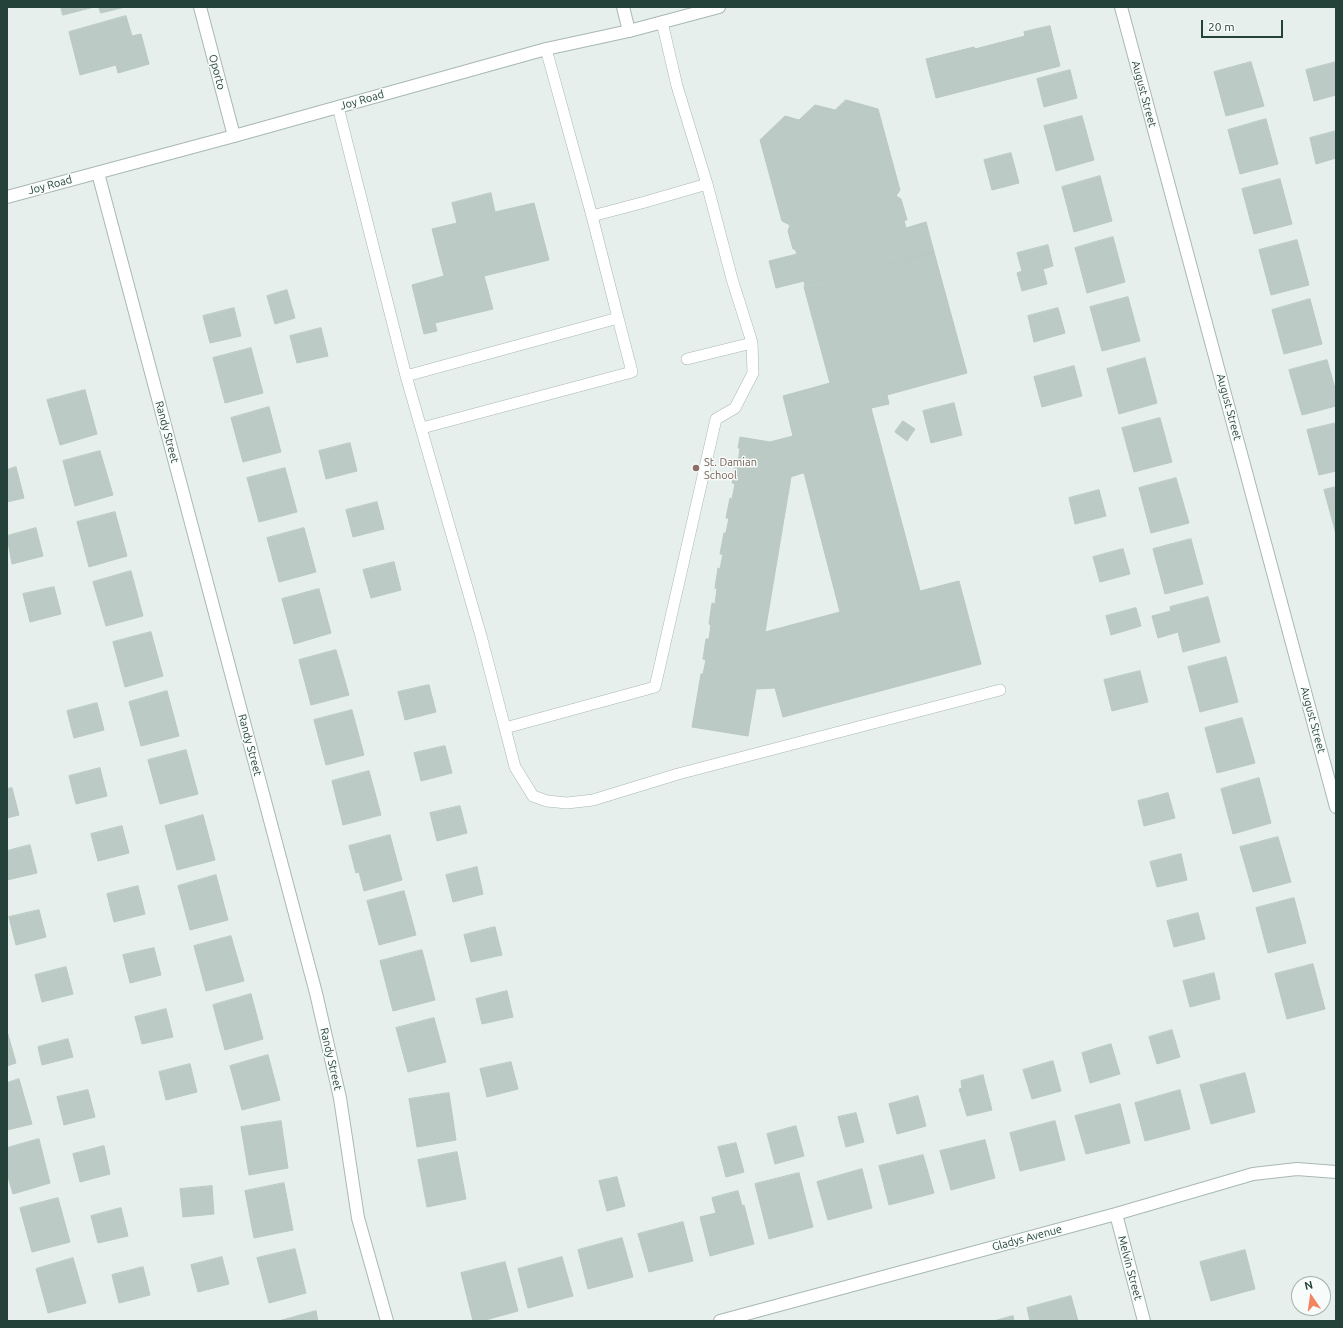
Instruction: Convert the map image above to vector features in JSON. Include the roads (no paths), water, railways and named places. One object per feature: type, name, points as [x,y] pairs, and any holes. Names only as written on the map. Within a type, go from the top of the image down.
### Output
[{"type":"street","name":"Oporto","points":[[200,7],[234,136]]},
{"type":"street","points":[[624,7],[629,30]]},
{"type":"street","name":"Joy Road","points":[[7,197],[234,136],[546,49],[719,7]]},
{"type":"street","name":"August Street","points":[[1121,7],[1336,807]]},
{"type":"street","name":"Randy Street","points":[[98,173],[316,992],[340,1098],[358,1218],[387,1321]]},
{"type":"street","name":"Gladys Avenue","points":[[720,1321],[762,1315],[1253,1174],[1297,1169],[1336,1172]]},
{"type":"street","name":"Melvin Street","points":[[1116,1214],[1144,1321]]},
{"type":"lane","points":[[505,728],[655,687],[716,419],[735,408],[753,373],[752,343],[732,279],[707,184],[677,86],[662,22]]},
{"type":"lane","points":[[422,428],[632,372],[592,216],[546,49]]},
{"type":"lane","points":[[338,107],[406,376],[422,428],[515,767],[533,796],[547,801],[567,803],[593,800],[678,774],[1000,690]]},
{"type":"lane","points":[[592,216],[707,184]]},
{"type":"lane","points":[[406,376],[618,318]]},
{"type":"lane","points":[[687,359],[752,343]]},
{"type":"place","name":"St. Damian School","points":[[696,468]]}]
